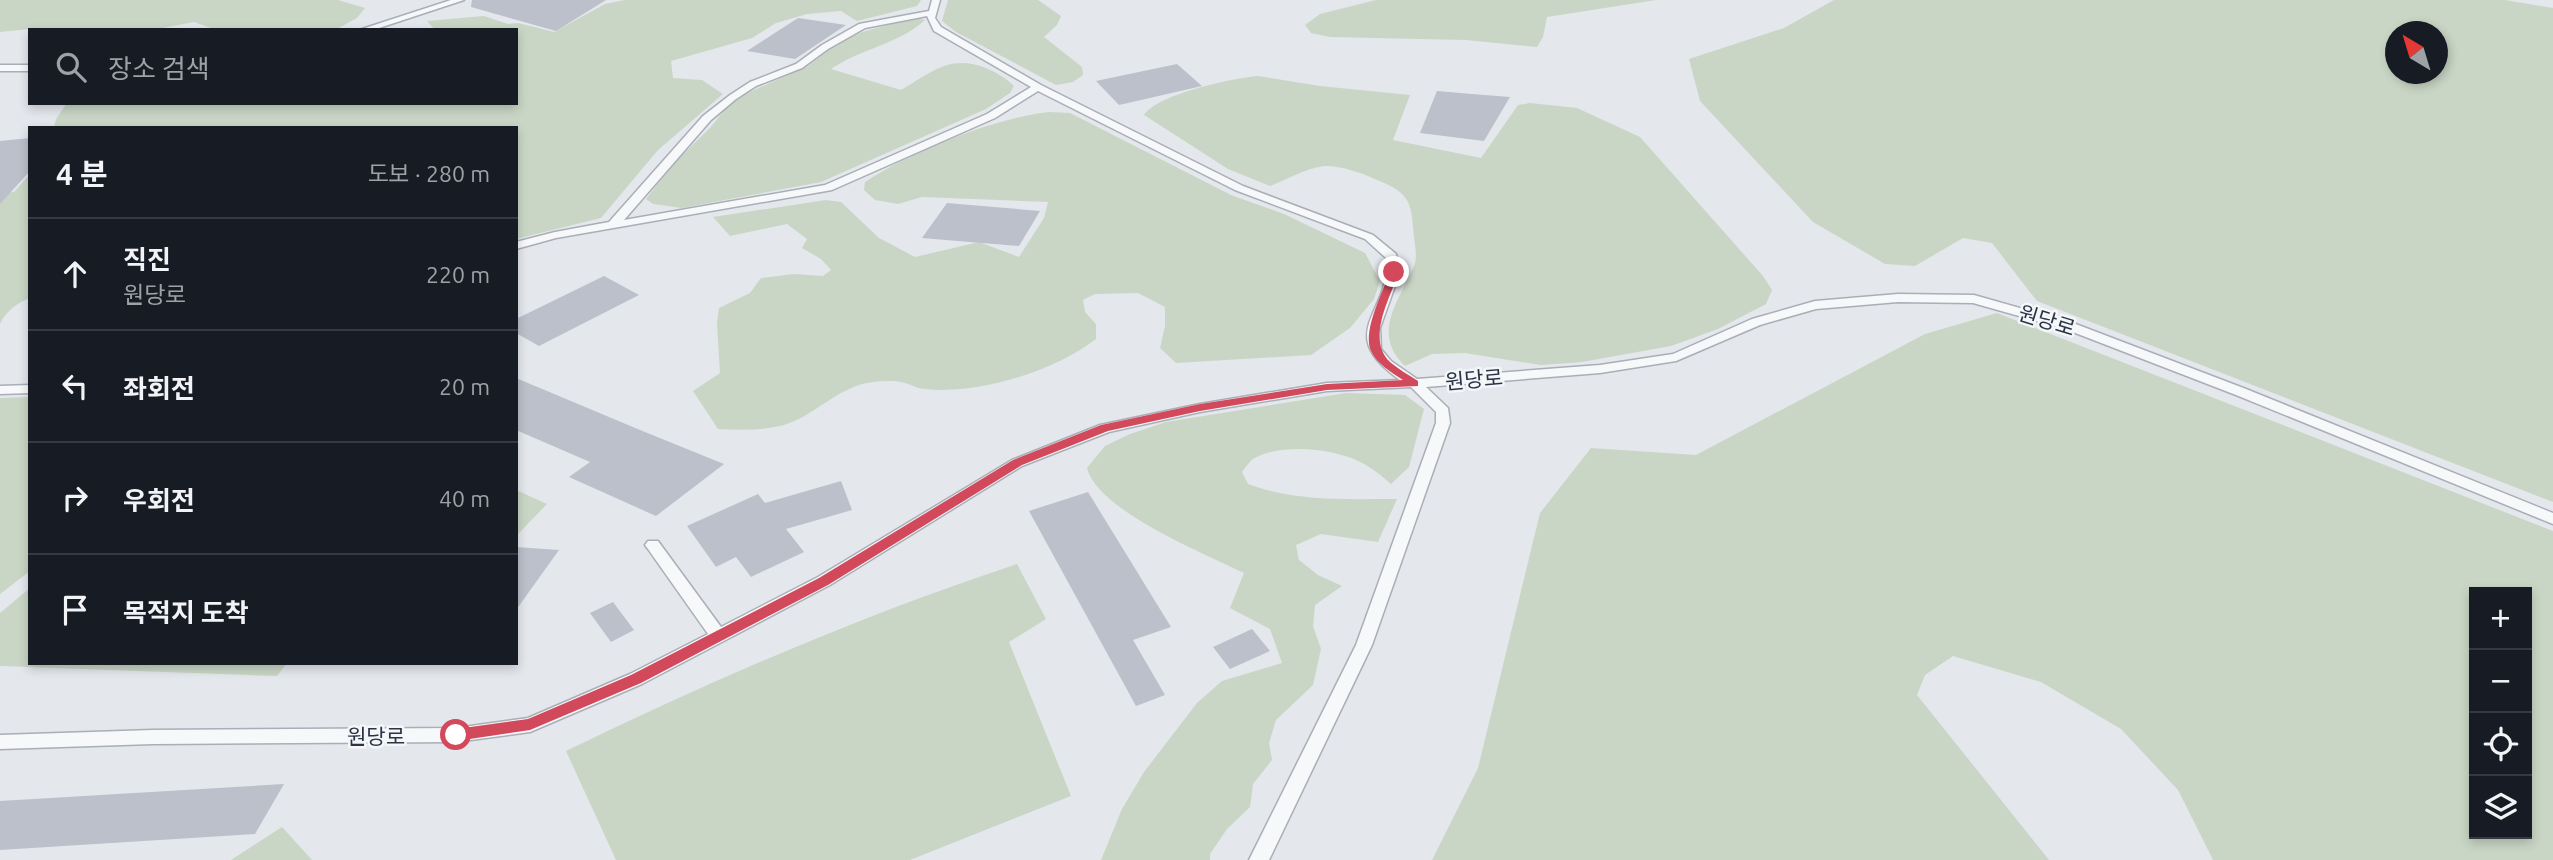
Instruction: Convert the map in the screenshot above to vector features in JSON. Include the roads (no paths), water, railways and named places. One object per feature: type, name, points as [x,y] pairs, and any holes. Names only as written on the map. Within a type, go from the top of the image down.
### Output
[{"type":"lane","points":[[369,28],[460,0]]},
{"type":"lane","points":[[936,0],[930,18],[937,29],[1038,87],[1239,188],[1369,237],[1392,257],[1394,272],[1374,328],[1375,349],[1386,364],[1414,383],[1443,411],[1443,423],[1364,645],[1259,860]]},
{"type":"lane","points":[[612,226],[707,118],[733,97],[753,84],[799,66],[825,47],[862,26],[931,13]]},
{"type":"lane","points":[[0,68],[28,68]]},
{"type":"lane","points":[[518,245],[555,235],[828,188],[991,116],[1038,87]]},
{"type":"lane","name":"원당로","points":[[0,742],[153,737],[456,735],[530,725],[636,679],[824,581],[1017,463],[1105,428],[1200,408],[1327,387],[1600,369],[1676,357],[1756,322],[1815,305],[1898,298],[1974,299],[2069,326],[2241,392],[2553,519]]},
{"type":"lane","points":[[0,390],[28,389]]},
{"type":"lane","points":[[653,545],[718,636]]}]
